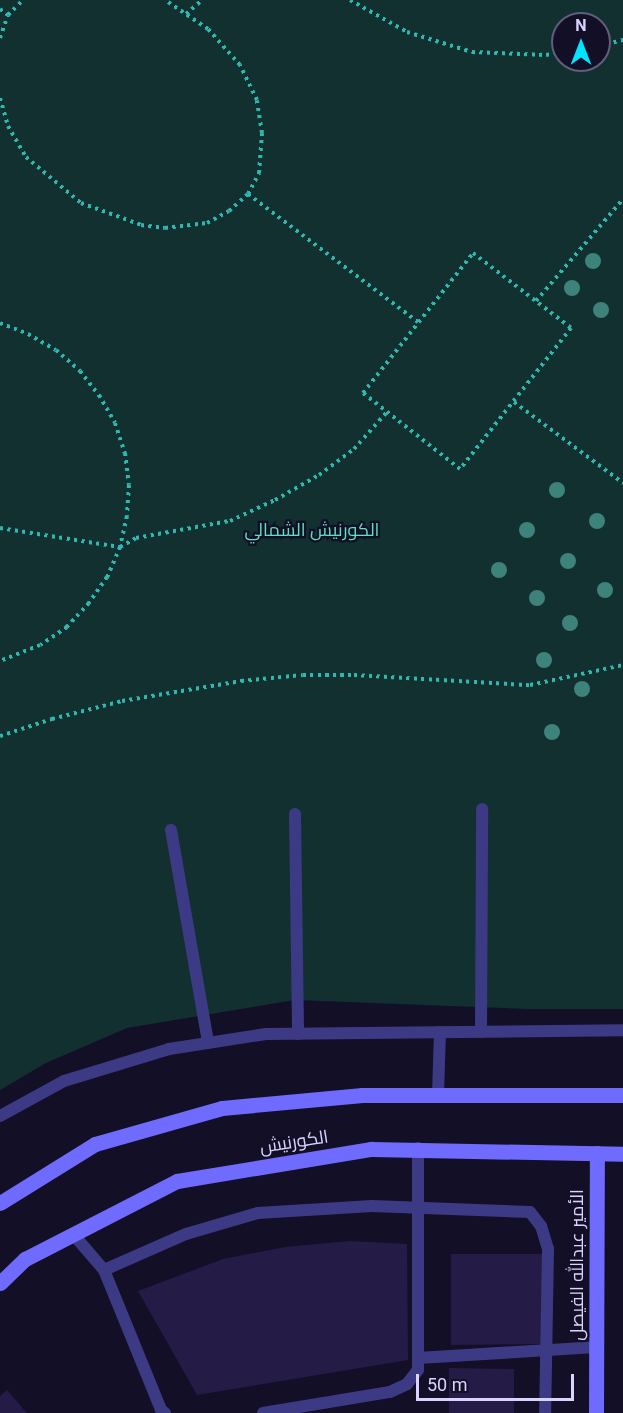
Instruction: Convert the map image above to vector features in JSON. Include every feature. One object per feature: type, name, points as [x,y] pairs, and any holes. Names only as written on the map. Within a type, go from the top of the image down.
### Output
[{"type":"main road","points":[[0,1203],[95,1144],[222,1108],[362,1095],[623,1095]]},
{"type":"main road","name":"الكورنيش","points":[[0,1283],[25,1259],[177,1181],[371,1149],[418,1148],[623,1154]]},
{"type":"main road","name":"الأمير عبدالله الفيصل","points":[[596,1413],[597,1153]]},
{"type":"lane","points":[[482,809],[482,1032]]},
{"type":"lane","points":[[296,814],[298,1034]]},
{"type":"lane","points":[[171,830],[208,1043]]},
{"type":"lane","points":[[0,1116],[64,1081],[169,1049],[266,1034],[623,1030]]},
{"type":"lane","points":[[438,1095],[440,1032]]},
{"type":"lane","points":[[263,1413],[390,1392],[407,1384],[418,1370],[418,1148]]},
{"type":"lane","points":[[104,1270],[186,1234],[258,1214],[372,1206],[530,1212],[541,1226],[548,1249],[545,1413]]},
{"type":"lane","points":[[73,1234],[104,1270],[160,1410],[165,1413]]},
{"type":"lane","points":[[418,1358],[596,1347]]},
{"type":"path","points":[[0,38],[8,15],[23,0]]},
{"type":"path","points":[[0,98],[8,126],[26,157],[81,203],[141,225],[165,228],[207,223],[229,211],[248,194],[259,173],[262,133],[257,99],[240,65],[208,29],[165,0]]},
{"type":"path","points":[[186,14],[202,0]]},
{"type":"path","points":[[350,0],[407,32],[472,52],[551,54]]},
{"type":"path","points":[[0,9],[8,15]]},
{"type":"path","points":[[248,194],[418,322]]},
{"type":"path","points":[[536,302],[623,199]]},
{"type":"path","points":[[473,253],[536,302],[571,328],[460,468],[363,393],[473,253]]},
{"type":"path","points":[[0,323],[28,334],[64,357],[80,371],[99,395],[115,423],[125,453],[129,484],[127,516],[120,547],[108,577],[67,627],[40,645],[0,661]]},
{"type":"path","points":[[514,402],[623,483]]},
{"type":"path","points":[[0,528],[120,547],[136,538],[230,521],[275,500],[319,475],[354,449],[387,412]]},
{"type":"path","points":[[0,736],[52,719],[122,701],[242,681],[303,675],[354,675],[530,685],[623,664]]},
{"type":"green space","name":"الكورنيش الشمالي","points":[[0,0],[623,0],[623,1009],[528,1009],[295,1000],[127,1028],[46,1063],[0,1090]]},
{"type":"building","points":[[350,1241],[407,1244],[408,1360],[197,1395],[138,1291],[223,1259],[285,1247]]},
{"type":"building","points":[[451,1254],[543,1254],[543,1344],[451,1345]]},
{"type":"building","points":[[449,1368],[514,1369],[514,1413],[449,1413]]},
{"type":"building","points":[[7,1390],[27,1413],[0,1413],[0,1396]]}]
